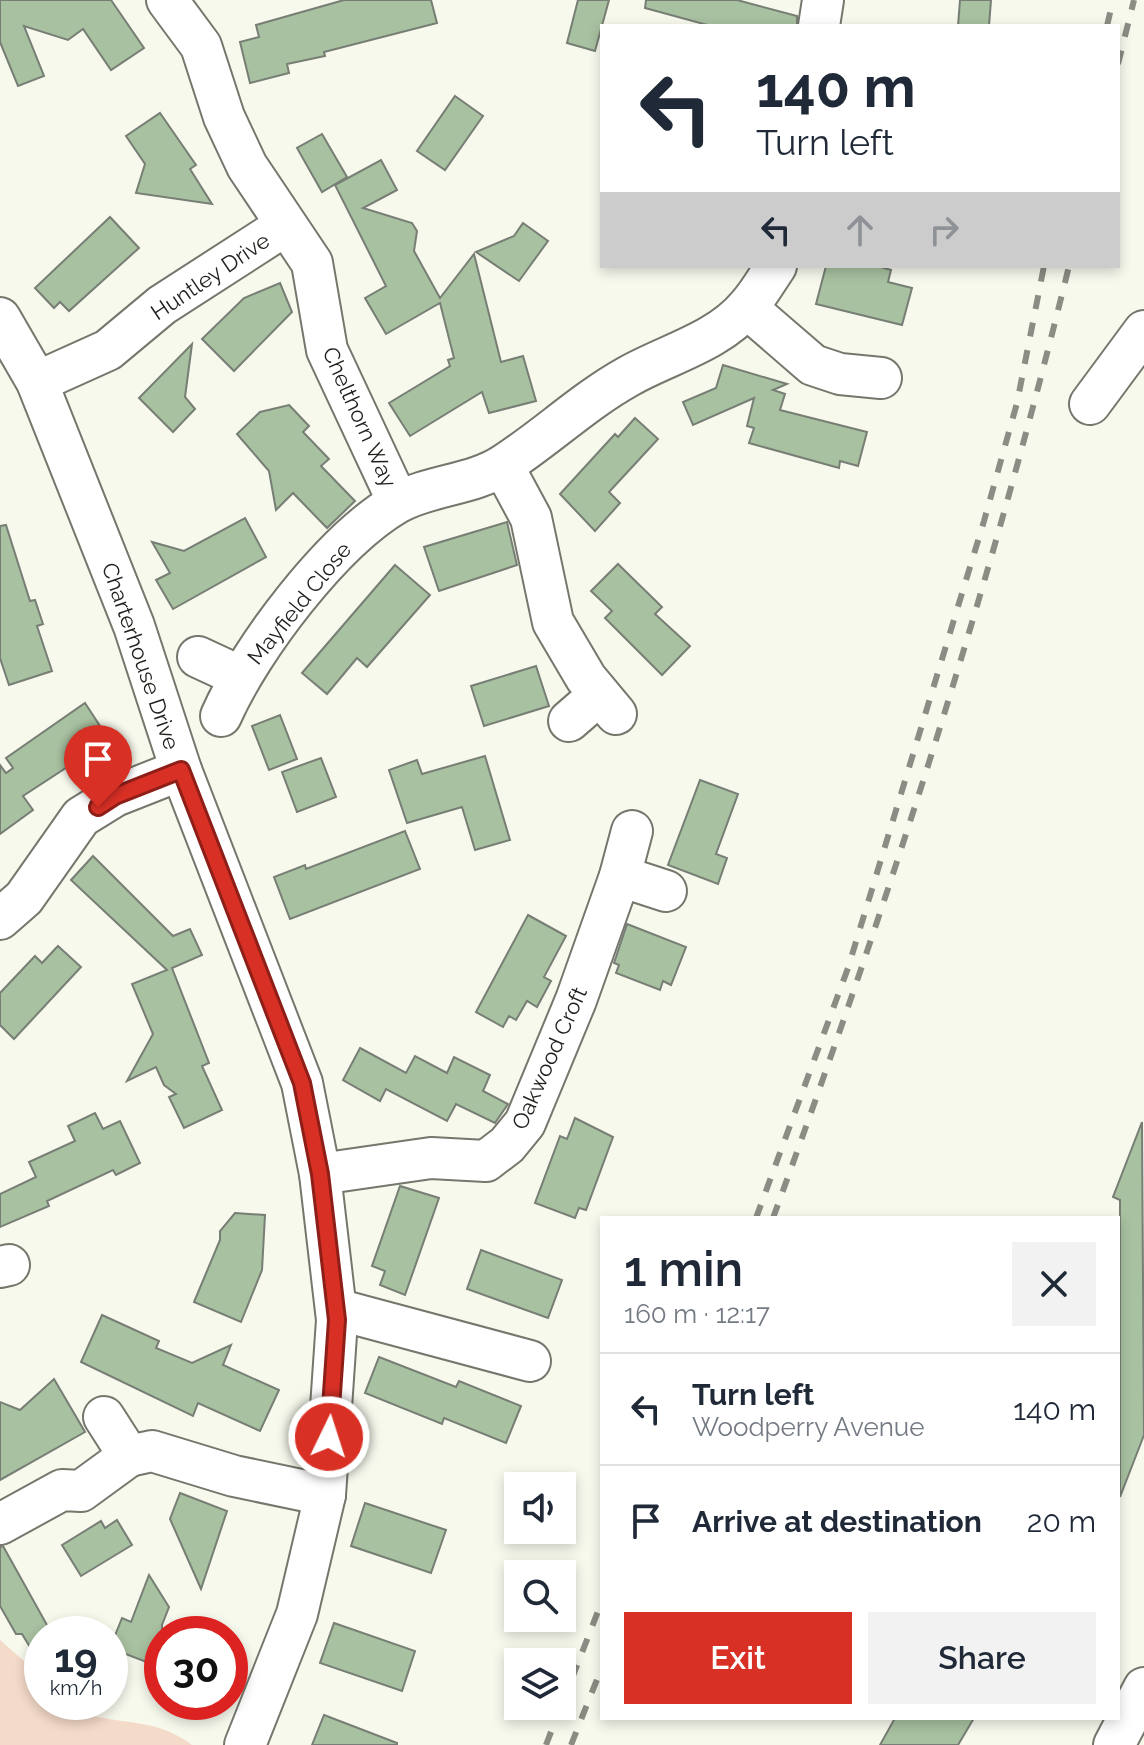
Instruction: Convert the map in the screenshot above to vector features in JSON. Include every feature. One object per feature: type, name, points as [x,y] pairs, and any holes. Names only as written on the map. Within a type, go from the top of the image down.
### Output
[{"type":"street","name":"Huntley Drive","points":[[37,382],[108,350],[162,305],[286,225],[247,166],[224,117],[201,46],[167,0]]},
{"type":"street","points":[[819,24],[823,0]]},
{"type":"street","name":"Chelthorn Way","points":[[286,225],[312,263],[327,350],[398,502],[503,466],[572,411],[630,376],[697,345],[747,308],[775,268]]},
{"type":"street","points":[[747,308],[813,365],[840,374],[881,378]]},
{"type":"street","name":"Charterhouse Drive","points":[[0,318],[37,382],[134,626],[181,770],[302,1083],[320,1174],[336,1309],[325,1495],[297,1614],[245,1745]]},
{"type":"street","points":[[1090,404],[1144,331]]},
{"type":"street","points":[[503,466],[531,518],[553,622],[607,704],[569,721]]},
{"type":"street","name":"Mayfield Close","points":[[221,716],[239,676],[333,555],[398,502]]},
{"type":"street","name":"Mayfield Close","points":[[198,657],[239,676]]},
{"type":"street","points":[[0,919],[24,898],[81,817],[115,796],[181,770]]},
{"type":"street","name":"Oakwood Croft","points":[[320,1174],[431,1158],[486,1161],[507,1145],[525,1123],[576,1000],[620,876],[632,831]]},
{"type":"street","points":[[620,876],[666,891]]},
{"type":"street","points":[[336,1309],[530,1361]]},
{"type":"street","points":[[104,1417],[129,1456]]},
{"type":"street","points":[[0,1524],[62,1490],[81,1491],[129,1456],[152,1451],[234,1476],[325,1495]]},
{"type":"street","points":[[1114,1745],[1141,1701]]},
{"type":"shaded area","points":[[0,1640],[24,1661],[24,1720],[117,1720],[155,1727],[192,1745],[0,1745]]},
{"type":"building","points":[[0,0],[111,0],[144,48],[111,70],[83,29],[68,40],[24,26],[44,76],[18,86],[0,42]]},
{"type":"building","points":[[344,0],[431,0],[437,23],[324,52],[325,56],[287,64],[289,73],[250,83],[240,42],[259,37],[256,25]]},
{"type":"building","points":[[578,0],[609,0],[595,51],[567,43]]},
{"type":"building","points":[[646,0],[737,0],[797,16],[797,24],[704,24],[645,8]]},
{"type":"building","points":[[960,0],[991,0],[989,24],[958,24]]},
{"type":"building","points":[[455,96],[483,116],[445,170],[417,151]]},
{"type":"building","points":[[160,113],[196,165],[190,169],[212,204],[136,193],[145,164],[126,136]]},
{"type":"building","points":[[322,134],[347,177],[322,192],[297,148]]},
{"type":"building","points":[[381,160],[397,190],[363,208],[412,223],[417,231],[414,251],[440,298],[474,254],[501,362],[523,356],[536,401],[489,413],[482,392],[410,436],[389,403],[450,366],[448,360],[454,358],[440,303],[386,334],[365,298],[386,286],[335,185]]},
{"type":"building","points":[[110,217],[139,248],[69,311],[60,302],[54,308],[35,288]]},
{"type":"building","points":[[523,223],[548,241],[519,281],[476,252],[514,236]]},
{"type":"building","points":[[825,268],[884,268],[891,270],[888,282],[912,288],[902,325],[816,304]]},
{"type":"building","points":[[280,283],[292,312],[234,371],[202,339],[244,298]]},
{"type":"building","points":[[192,344],[185,397],[195,409],[173,432],[139,398]]},
{"type":"building","points":[[723,365],[787,384],[773,390],[785,394],[780,410],[867,432],[858,466],[840,461],[839,468],[749,443],[754,428],[747,426],[754,398],[693,425],[683,402],[716,388]]},
{"type":"building","points":[[289,405],[309,426],[303,432],[329,459],[321,466],[355,501],[327,528],[293,493],[276,510],[269,471],[237,434],[260,412]]},
{"type":"building","points":[[635,418],[658,439],[609,492],[620,503],[595,531],[560,494],[615,434],[618,437]]},
{"type":"building","points":[[245,518],[266,557],[173,609],[156,580],[170,573],[152,542],[184,551]]},
{"type":"building","points":[[507,522],[517,565],[439,591],[424,547]]},
{"type":"building","points":[[6,525],[30,601],[35,600],[43,624],[37,626],[52,671],[9,685],[0,658],[0,526]]},
{"type":"building","points":[[618,564],[662,607],[655,614],[690,646],[662,675],[605,618],[612,611],[591,591]]},
{"type":"building","points":[[395,565],[430,595],[367,667],[357,658],[327,694],[302,673]]},
{"type":"building","points":[[536,666],[549,706],[484,726],[471,686]]},
{"type":"building","points":[[85,703],[102,729],[85,741],[95,756],[73,772],[69,766],[23,796],[33,810],[0,834],[0,765],[6,773],[13,768],[6,758]]},
{"type":"building","points":[[280,715],[297,759],[269,770],[252,726]]},
{"type":"building","points":[[485,756],[510,840],[475,850],[462,807],[407,823],[389,770],[417,760],[422,774]]},
{"type":"building","points":[[321,758],[336,797],[297,812],[282,772]]},
{"type":"building","points":[[700,780],[738,794],[716,854],[727,858],[718,884],[668,865]]},
{"type":"building","points":[[405,831],[420,869],[290,919],[274,877],[305,865],[306,869]]},
{"type":"building","points":[[93,856],[173,936],[190,929],[202,955],[172,968],[209,1063],[202,1066],[222,1110],[184,1128],[169,1097],[176,1094],[164,1085],[156,1067],[127,1081],[153,1034],[132,984],[167,970],[71,880]]},
{"type":"building","points":[[528,915],[566,936],[544,977],[551,981],[537,1007],[527,1001],[516,1020],[509,1016],[503,1027],[476,1012]]},
{"type":"building","points":[[627,924],[686,947],[671,985],[663,981],[660,990],[616,973],[619,965],[614,963]]},
{"type":"building","points":[[58,946],[81,967],[14,1039],[0,1025],[0,993],[35,956],[42,963]]},
{"type":"building","points":[[360,1048],[406,1073],[415,1056],[447,1073],[454,1057],[490,1075],[483,1091],[508,1104],[495,1123],[456,1104],[447,1121],[386,1089],[380,1101],[343,1080]]},
{"type":"building","points":[[95,1113],[103,1129],[120,1121],[140,1163],[116,1175],[113,1170],[47,1201],[49,1206],[0,1227],[0,1194],[36,1177],[29,1162],[75,1141],[68,1126]]},
{"type":"building","points":[[575,1118],[613,1137],[586,1210],[579,1208],[575,1218],[535,1203],[560,1136],[567,1139]]},
{"type":"building","points":[[1142,1122],[1144,1435],[1120,1497],[1120,1200],[1113,1197]]},
{"type":"building","points":[[400,1186],[439,1198],[405,1295],[380,1285],[385,1271],[372,1266]]},
{"type":"building","points":[[235,1213],[265,1215],[262,1270],[241,1322],[194,1302],[220,1240],[220,1231]]},
{"type":"building","points":[[481,1250],[562,1280],[548,1318],[467,1289]]},
{"type":"building","points":[[102,1315],[159,1341],[156,1348],[192,1363],[231,1345],[223,1365],[279,1390],[260,1431],[198,1403],[193,1416],[81,1362]]},
{"type":"building","points":[[379,1357],[456,1387],[459,1381],[521,1406],[506,1443],[444,1418],[442,1424],[365,1393]]},
{"type":"building","points":[[54,1379],[85,1432],[0,1480],[0,1402],[20,1410]]},
{"type":"building","points":[[180,1493],[227,1511],[201,1589],[170,1519]]},
{"type":"building","points":[[365,1503],[446,1530],[431,1573],[351,1546]]},
{"type":"building","points":[[117,1520],[132,1545],[81,1576],[62,1545],[101,1521],[105,1528]]},
{"type":"building","points":[[3,1546],[42,1616],[24,1616],[24,1637],[16,1634],[0,1606],[0,1547]]},
{"type":"building","points":[[149,1575],[169,1607],[166,1616],[144,1616],[144,1661],[128,1655],[128,1621],[131,1622]]},
{"type":"building","points":[[334,1623],[415,1651],[402,1691],[320,1663]]},
{"type":"building","points":[[324,1715],[397,1743],[397,1745],[312,1745]]},
{"type":"building","points":[[894,1720],[973,1720],[958,1745],[880,1745]]},
{"type":"railway","points":[[1107,24],[1113,0]]},
{"type":"railway","points":[[1120,56],[1134,0]]},
{"type":"railway","points":[[757,1216],[848,968],[984,521],[1017,403],[1044,268]]},
{"type":"railway","points":[[774,1216],[856,983],[934,746],[1005,507],[1068,268]]},
{"type":"railway","points":[[576,1668],[600,1606]]},
{"type":"railway","points":[[571,1745],[600,1672]]},
{"type":"railway","points":[[546,1745],[556,1720]]},
{"type":"route","points":[[98,807],[115,796],[181,770],[302,1083],[320,1174],[337,1320],[329,1437]]}]
